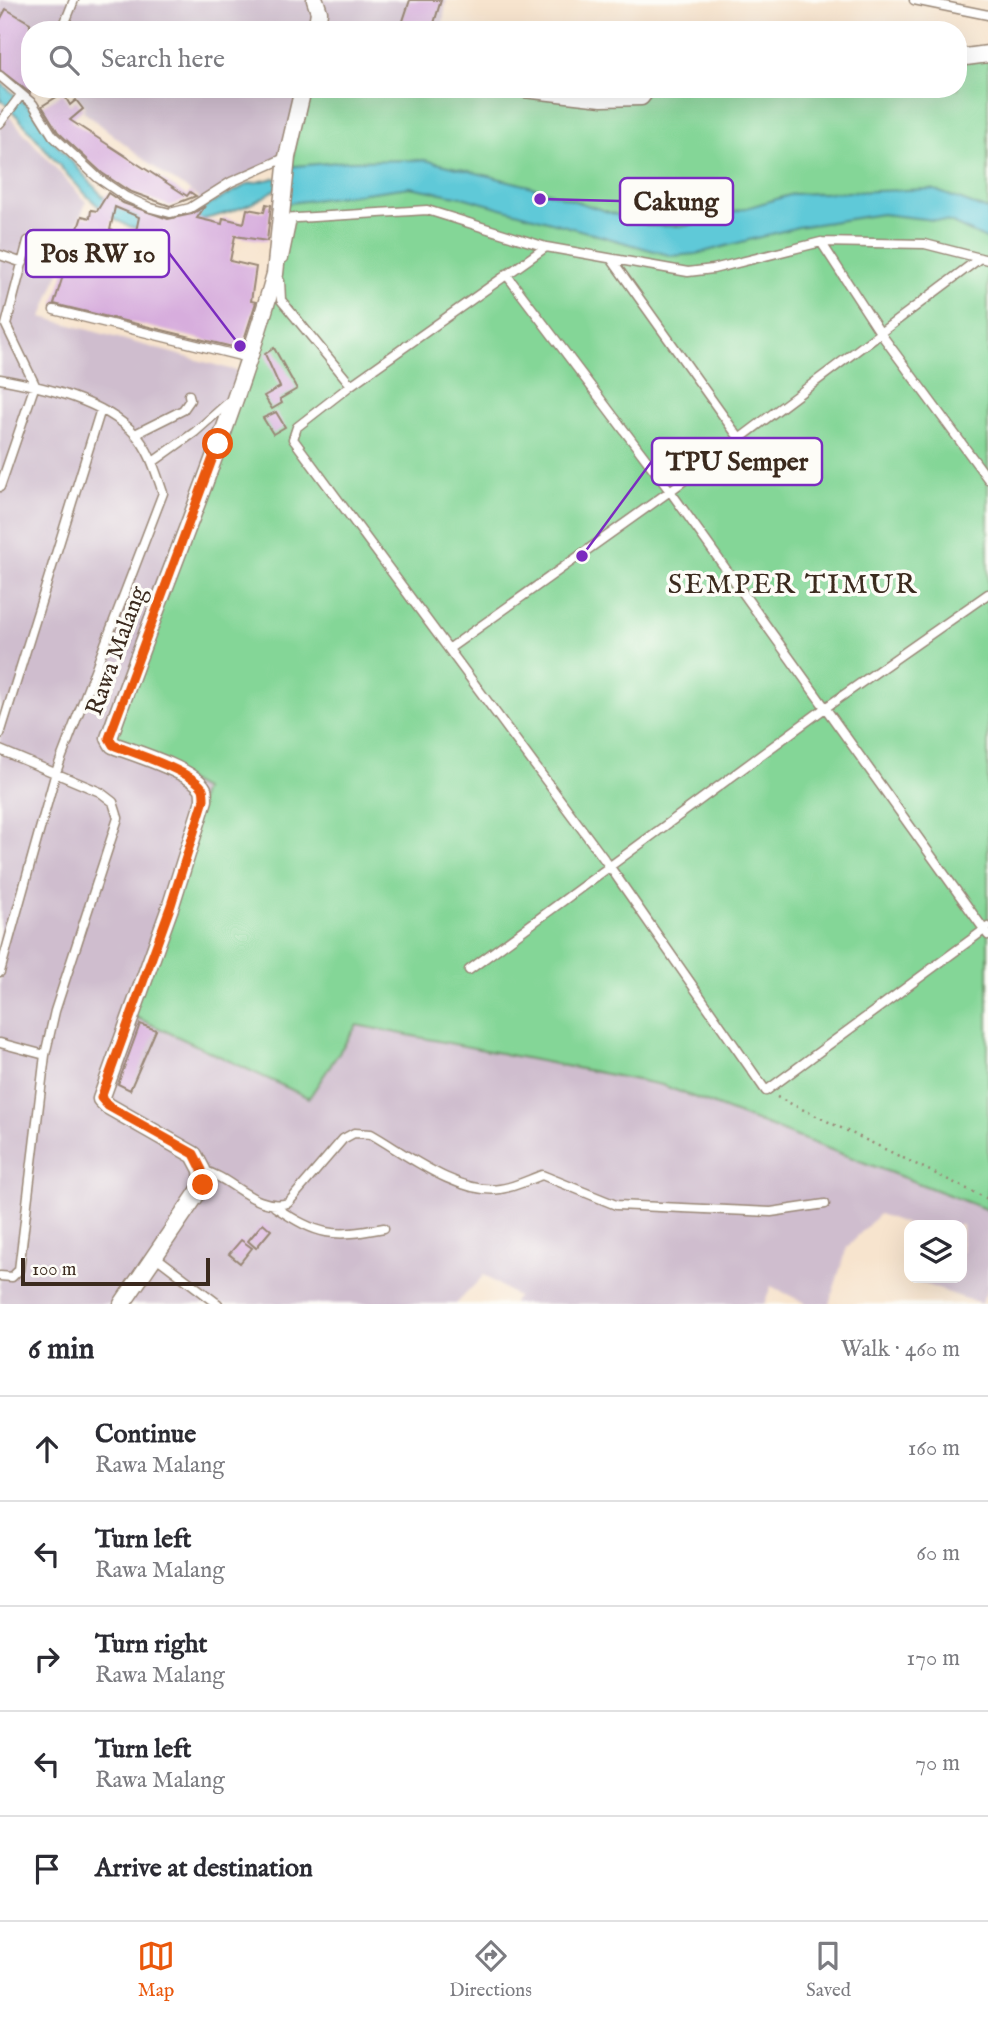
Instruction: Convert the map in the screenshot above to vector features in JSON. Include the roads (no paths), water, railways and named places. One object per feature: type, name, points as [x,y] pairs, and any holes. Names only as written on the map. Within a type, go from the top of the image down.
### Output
[{"type":"street","points":[[315,0],[320,21]]},
{"type":"street","points":[[967,57],[988,54]]},
{"type":"street","name":"Rawa Malang","points":[[202,1170],[194,1154],[108,1106],[101,1098],[171,905],[204,800],[203,789],[180,772],[109,741],[249,358],[275,274],[285,214],[287,160],[301,98]]},
{"type":"street","points":[[125,1303],[203,1185],[202,1170]]},
{"type":"lane","points":[[66,21],[74,0]]},
{"type":"lane","points":[[914,0],[988,15]]},
{"type":"lane","points":[[0,76],[20,96],[2,120]]},
{"type":"lane","points":[[23,98],[33,104],[53,136],[98,178],[125,197],[170,213],[190,208],[231,182],[287,160]]},
{"type":"lane","points":[[351,385],[279,296],[285,214],[426,210],[545,247],[688,272],[713,269],[821,242],[925,244],[984,259]]},
{"type":"lane","points":[[0,487],[34,385],[3,325],[28,241]]},
{"type":"lane","points":[[821,242],[881,334],[988,480]]},
{"type":"lane","points":[[506,274],[670,491],[987,931],[766,1091],[610,867],[293,439],[297,427],[351,385],[506,274],[545,247]]},
{"type":"lane","points":[[0,255],[23,263]]},
{"type":"lane","points":[[450,648],[670,491],[984,259]]},
{"type":"lane","points":[[612,260],[739,438]]},
{"type":"lane","points":[[54,310],[249,358]]},
{"type":"lane","points":[[0,379],[34,385],[101,409],[135,434],[153,462],[163,493],[56,772],[0,972]]},
{"type":"lane","points":[[135,434],[183,410],[190,400],[189,395]]},
{"type":"lane","points":[[153,462],[195,432],[235,397]]},
{"type":"lane","points":[[0,734],[101,409]]},
{"type":"lane","points":[[469,970],[825,708],[988,594]]},
{"type":"lane","points":[[0,750],[100,792],[113,802],[118,818],[55,1011],[45,1055],[19,1270],[12,1277],[0,1276]]},
{"type":"lane","points":[[0,1043],[45,1055]]},
{"type":"lane","points":[[275,1207],[288,1203],[343,1139],[354,1133],[371,1134],[465,1186],[483,1189],[519,1185],[542,1175],[616,1205],[771,1212],[825,1204]]},
{"type":"lane","points":[[202,1170],[217,1174],[302,1225],[328,1234],[349,1235],[384,1228]]},
{"type":"lane","points":[[156,1257],[218,1304]]},
{"type":"water","points":[[0,82],[31,109],[53,140],[110,205],[152,221],[188,216],[248,184],[275,178],[282,181],[261,199],[213,217],[156,229],[139,229],[121,223],[84,193],[0,99]]},
{"type":"water","points":[[425,160],[529,186],[651,226],[686,226],[793,194],[932,189],[988,210],[988,240],[950,222],[882,214],[798,227],[696,254],[672,256],[462,197],[410,187],[282,204],[286,167],[348,161]]},
{"type":"place","name":"Cakung","points":[[540,199]]},
{"type":"place","name":"Pos RW 10","points":[[240,346]]},
{"type":"place","name":"TPU Semper","points":[[582,556]]},
{"type":"district","name":"SEMPER TIMUR","points":[[793,585]]}]
